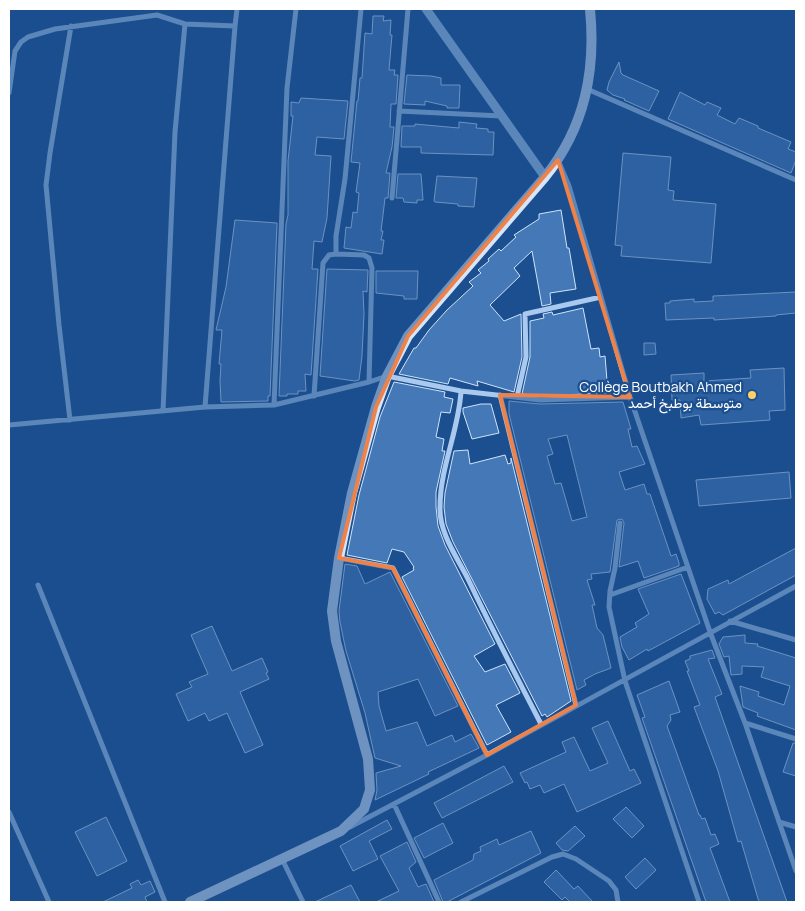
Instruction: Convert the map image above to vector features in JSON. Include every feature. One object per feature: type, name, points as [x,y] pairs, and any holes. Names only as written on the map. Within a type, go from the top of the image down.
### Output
[{"type":"main road","points":[[190,902],[341,831],[364,809],[370,790],[368,759],[336,641],[332,611],[339,558],[352,493],[376,406],[387,376],[408,336],[545,177],[558,160],[572,136],[587,89],[592,55],[590,9]]},
{"type":"street","points":[[205,407],[237,9]]},
{"type":"street","points":[[274,405],[287,88],[296,9]]},
{"type":"street","points":[[336,254],[336,236],[345,179],[362,9]]},
{"type":"street","points":[[392,198],[408,9]]},
{"type":"street","points":[[426,9],[545,177]]},
{"type":"street","points":[[9,94],[15,51],[21,42],[28,37],[71,26],[157,15],[185,24],[235,26]]},
{"type":"street","points":[[164,411],[175,132],[185,24]]},
{"type":"street","points":[[70,420],[46,185],[71,26]]},
{"type":"street","points":[[587,89],[796,180]]},
{"type":"street","points":[[400,111],[502,116]]},
{"type":"street","points":[[558,160],[568,186],[630,397],[710,632],[745,723],[796,871]]},
{"type":"street","points":[[314,396],[323,263],[329,255],[364,255],[369,258],[372,268],[369,382]]},
{"type":"street","points":[[517,397],[526,357],[525,314],[601,297]]},
{"type":"street","points":[[9,425],[205,407],[274,405],[387,376],[461,391],[540,400],[630,397]]},
{"type":"street","points":[[461,391],[459,414],[450,445],[440,496],[440,522],[487,620],[541,724]]},
{"type":"street","points":[[500,395],[576,705]]},
{"type":"street","points":[[620,523],[609,607],[625,681],[699,902]]},
{"type":"street","points":[[339,558],[393,568],[487,755]]},
{"type":"street","points":[[610,595],[688,567]]},
{"type":"street","points":[[38,585],[165,902]]},
{"type":"street","points":[[341,831],[487,755],[576,705],[625,681],[710,632],[796,586]]},
{"type":"street","points":[[730,621],[796,640]]},
{"type":"street","points":[[745,723],[796,739]]},
{"type":"street","points":[[394,804],[439,902]]},
{"type":"street","points":[[9,812],[49,902]]},
{"type":"street","points":[[779,822],[796,827]]},
{"type":"street","points":[[461,902],[552,857],[563,854],[576,859],[609,881],[616,890],[618,902]]},
{"type":"street","points":[[282,859],[303,902]]},
{"type":"highlighted area","points":[[558,160],[630,397],[500,395],[576,705],[487,755],[393,568],[339,558],[376,407],[408,336]]},
{"type":"building","points":[[373,16],[384,16],[383,21],[391,20],[390,35],[392,35],[389,70],[395,70],[394,75],[398,75],[396,104],[391,104],[390,127],[394,127],[386,173],[390,173],[388,198],[385,198],[381,231],[383,231],[381,240],[384,240],[382,254],[344,248],[346,227],[351,228],[353,212],[357,213],[359,193],[356,192],[360,163],[351,162],[360,78],[362,78],[365,33],[372,34]]},
{"type":"building","points":[[619,62],[623,75],[659,91],[649,111],[613,95],[607,90]]},
{"type":"building","points":[[407,75],[441,78],[441,85],[460,85],[459,108],[447,108],[447,106],[425,101],[425,105],[404,104]]},
{"type":"building","points":[[680,92],[705,105],[707,102],[721,108],[717,115],[735,124],[739,118],[791,142],[788,149],[796,152],[796,160],[791,173],[668,119]]},
{"type":"building","points":[[301,98],[348,101],[344,139],[317,137],[315,155],[331,156],[327,218],[322,242],[314,241],[312,269],[318,269],[311,375],[305,374],[306,391],[279,396],[286,224],[288,215],[288,161],[293,116],[291,116],[291,102],[299,103]]},
{"type":"building","points":[[459,122],[477,124],[476,128],[488,129],[488,132],[494,132],[493,155],[421,153],[421,147],[401,147],[402,126],[415,126],[415,124],[459,128]]},
{"type":"building","points":[[623,153],[671,157],[668,190],[674,191],[673,200],[716,204],[711,263],[621,256],[622,246],[615,245]]},
{"type":"building","points":[[398,174],[421,174],[423,200],[417,200],[417,203],[404,202],[403,198],[396,198]]},
{"type":"building","points":[[437,176],[477,178],[474,207],[435,202]]},
{"type":"building","points":[[561,210],[576,289],[550,293],[551,304],[542,306],[532,251],[514,268],[520,276],[490,305],[504,321],[521,314],[522,357],[514,392],[477,381],[478,386],[450,378],[448,384],[399,374],[414,348],[416,348],[429,330],[473,286],[469,282],[481,273],[478,270],[489,261],[488,259],[499,249],[501,251],[516,237],[514,235],[539,219],[539,214]]},
{"type":"building","points":[[235,220],[277,223],[270,396],[268,396],[268,401],[221,402],[221,364],[219,364],[222,330],[216,330],[226,287]]},
{"type":"building","points":[[327,269],[368,270],[367,292],[363,291],[364,314],[359,380],[320,376]]},
{"type":"building","points":[[376,271],[418,271],[417,299],[404,299],[404,296],[376,293]]},
{"type":"building","points":[[796,292],[796,313],[714,320],[714,318],[666,320],[665,303],[670,303],[670,301],[694,299],[694,302],[713,301],[713,296]]},
{"type":"building","points":[[583,308],[591,349],[599,348],[600,357],[605,356],[608,393],[540,396],[522,394],[530,357],[530,321],[544,318],[543,314],[552,312],[553,315]]},
{"type":"building","points":[[644,343],[655,343],[656,354],[644,355]]},
{"type":"building","name":"Collège Boutbakh Ahmed متوسطة بوطبخ أحمد","points":[[784,368],[785,410],[769,411],[770,420],[701,425],[699,415],[681,418],[680,400],[672,400],[671,375],[704,373],[704,381],[751,378],[750,370]]},
{"type":"building","points":[[394,382],[445,392],[444,397],[453,399],[450,413],[441,412],[436,437],[444,439],[442,451],[445,451],[436,492],[438,526],[445,545],[495,644],[474,656],[485,672],[505,664],[520,693],[496,705],[511,732],[487,745],[402,577],[414,570],[404,552],[392,549],[387,563],[347,555],[359,495],[380,417]]},
{"type":"building","points":[[509,401],[540,404],[623,402],[631,429],[628,429],[632,447],[637,446],[645,464],[619,472],[625,490],[644,484],[647,494],[650,494],[671,556],[676,554],[679,563],[679,566],[644,578],[638,561],[619,567],[624,523],[622,519],[617,520],[610,572],[591,574],[592,579],[587,580],[595,605],[592,605],[597,628],[603,635],[611,668],[584,680],[586,685],[577,690],[509,414]],"holes":[[[567,435],[587,517],[572,521],[561,483],[555,484],[547,456],[553,454],[548,439]]]},
{"type":"building","points":[[491,404],[499,433],[472,439],[463,408]]},
{"type":"building","points":[[468,450],[470,464],[505,455],[508,464],[511,463],[511,458],[571,701],[547,717],[545,714],[542,716],[453,542],[446,524],[445,493],[454,451]]},
{"type":"building","points":[[789,472],[791,498],[699,506],[696,480]]},
{"type":"building","points":[[796,548],[796,575],[723,615],[719,612],[715,614],[707,599],[708,589],[728,580],[729,584]]},
{"type":"building","points":[[345,564],[357,566],[365,584],[390,572],[458,706],[435,716],[418,679],[378,692],[379,706],[386,731],[417,722],[427,746],[452,735],[455,742],[471,734],[479,748],[375,800],[377,790],[376,773],[401,766],[375,758],[365,713],[346,651],[340,622],[339,611]]},
{"type":"building","points":[[681,574],[700,623],[629,660],[622,647],[620,637],[637,627],[635,623],[649,614],[638,589]]},
{"type":"building","points":[[212,626],[232,671],[262,658],[268,672],[266,673],[269,679],[240,692],[263,745],[245,753],[227,713],[209,721],[205,713],[188,721],[176,694],[192,687],[189,682],[208,674],[191,635]]},
{"type":"building","points":[[745,635],[745,643],[758,644],[757,646],[796,658],[796,730],[757,716],[758,713],[743,707],[740,686],[759,692],[758,696],[784,705],[790,686],[761,677],[764,667],[742,666],[742,674],[731,675],[729,656],[724,657],[719,644],[723,637]]},
{"type":"building","points":[[712,650],[715,658],[708,659],[722,694],[715,697],[787,902],[759,902],[741,841],[738,842],[718,771],[694,707],[700,705],[685,661],[690,659],[690,656]]},
{"type":"building","points":[[669,681],[680,712],[670,715],[671,720],[667,726],[699,815],[702,819],[705,818],[711,835],[715,834],[719,844],[710,848],[730,902],[706,902],[642,718],[645,717],[637,695]]},
{"type":"building","points":[[608,721],[630,771],[634,769],[641,783],[577,812],[564,784],[544,793],[540,785],[530,789],[527,782],[525,783],[520,773],[566,752],[562,742],[574,737],[590,771],[608,763],[592,728]]},
{"type":"building","points":[[793,743],[796,743],[796,776],[783,772]]},
{"type":"building","points":[[504,766],[513,782],[442,818],[434,803]]},
{"type":"building","points":[[626,807],[644,826],[632,838],[613,819]]},
{"type":"building","points":[[106,817],[127,861],[97,876],[75,832]]},
{"type":"building","points":[[387,820],[392,829],[369,841],[378,859],[353,871],[340,846]]},
{"type":"building","points":[[443,823],[453,843],[424,858],[414,838]]},
{"type":"building","points":[[575,826],[585,836],[568,851],[562,850],[556,843]]},
{"type":"building","points":[[531,831],[541,853],[447,902],[443,902],[434,880],[473,860],[474,854],[481,851],[480,847],[497,839],[499,845]]},
{"type":"building","points":[[407,842],[416,862],[409,868],[418,887],[426,884],[434,902],[376,902],[399,891],[380,856]]},
{"type":"building","points":[[645,858],[656,870],[636,889],[625,877]]},
{"type":"building","points":[[556,870],[574,889],[578,886],[593,902],[570,902],[565,897],[562,900],[544,882]]},
{"type":"building","points":[[138,880],[141,885],[150,881],[155,892],[145,897],[147,902],[103,902],[132,888],[130,884]]},
{"type":"building","points":[[351,885],[360,902],[315,902]]},
{"type":"place","name":"Collège Boutbakh Ahmed متوسطة بوطبخ أحمد","points":[[752,395]]}]
